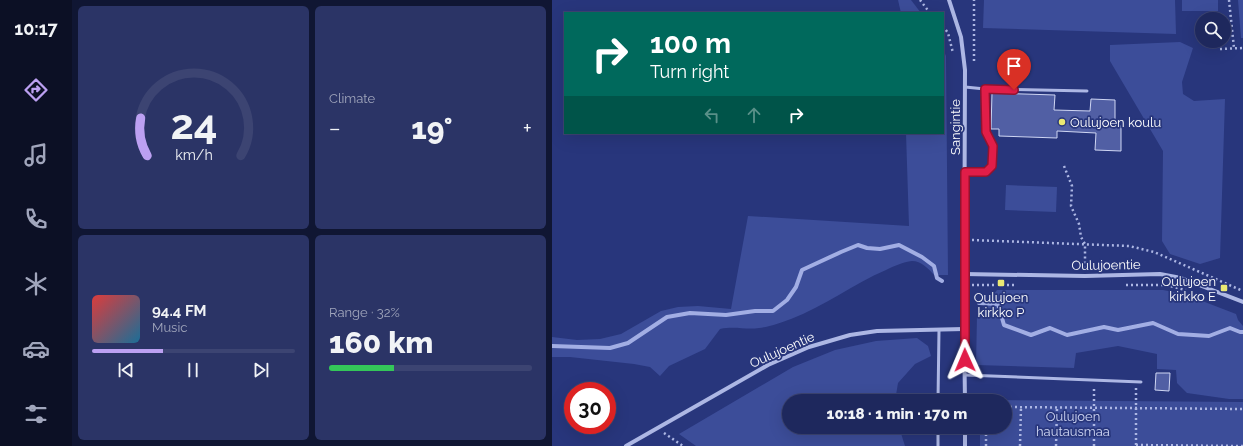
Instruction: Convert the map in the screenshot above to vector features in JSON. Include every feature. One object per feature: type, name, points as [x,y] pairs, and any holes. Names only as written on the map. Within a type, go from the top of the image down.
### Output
[{"type":"street","name":"Sangintie","points":[[949,0],[961,37],[965,70],[965,394]]},
{"type":"street","name":"Oulujoentie","points":[[964,274],[1085,276],[1160,274],[1181,278],[1243,302]]},
{"type":"street","name":"Oulujoentie","points":[[626,446],[768,365],[809,347],[850,335],[877,331],[964,329]]},
{"type":"street","points":[[965,434],[965,446]]},
{"type":"lane","points":[[965,87],[985,89],[1087,91]]},
{"type":"lane","points":[[965,172],[986,172],[992,166],[993,146],[986,132],[985,89]]},
{"type":"lane","points":[[938,394],[939,330]]},
{"type":"lane","points":[[965,375],[1141,382]]},
{"type":"lane","points":[[938,434],[938,446]]},
{"type":"path","points":[[920,0],[929,12]]},
{"type":"path","points":[[972,0],[974,7]]},
{"type":"path","points":[[1229,0],[1234,48]]},
{"type":"path","points":[[1220,49],[1243,48]]},
{"type":"path","points":[[1064,166],[1072,186],[1071,206],[1079,224],[1085,244],[1085,276]]},
{"type":"path","points":[[974,240],[1129,246],[1154,252],[1243,291]]},
{"type":"path","points":[[964,285],[1017,285]]},
{"type":"path","points":[[1122,285],[1165,285],[1192,293]]},
{"type":"path","points":[[1094,446],[1095,380]]},
{"type":"path","points":[[1136,381],[1136,445],[1243,446]]},
{"type":"path","points":[[1012,407],[1243,409]]},
{"type":"path","points":[[1020,446],[1021,407]]},
{"type":"path","points":[[1056,446],[1057,408]]},
{"type":"path","points":[[657,428],[682,446]]},
{"type":"path","points":[[986,434],[986,446]]},
{"type":"green space","points":[[898,0],[911,0],[920,12],[901,12]]},
{"type":"green space","points":[[984,0],[1175,0],[1176,34],[983,28]]},
{"type":"green space","points":[[1182,0],[1218,0],[1218,11],[1182,11]]},
{"type":"green space","points":[[1238,0],[1243,0],[1243,38],[1241,38]]},
{"type":"green space","points":[[1180,42],[1193,48],[1182,82],[1183,94],[1194,101],[1225,99],[1220,258],[1200,264],[1170,254],[1162,241],[1163,151],[1110,61],[1110,45]]},
{"type":"green space","points":[[944,51],[946,56],[948,275],[934,275],[930,270],[919,262],[915,261],[899,264],[862,282],[816,308],[788,320],[771,326],[759,328],[720,329],[705,349],[669,366],[660,376],[650,367],[634,364],[570,357],[552,357],[552,337],[577,340],[600,339],[621,334],[661,311],[678,307],[698,306],[731,309],[748,216],[909,226],[906,134],[944,134]]},
{"type":"green space","points":[[1006,185],[1057,187],[1056,212],[1005,210]]},
{"type":"green space","points":[[997,290],[1163,290],[1184,294],[1236,314],[1238,320],[1243,326],[1243,399],[1229,399],[1187,393],[1177,383],[1176,370],[1157,369],[1157,354],[1118,346],[1076,353],[1074,368],[976,365],[977,316]]},
{"type":"green space","points":[[917,338],[928,346],[931,356],[915,364],[898,383],[896,394],[782,394],[782,434],[901,434],[905,446],[696,446],[679,434],[793,367],[835,350],[876,341]]},
{"type":"green space","name":"Oulujoen hautausmaa","points":[[1012,400],[1243,402],[1243,446],[980,446],[980,434],[1012,434]]},
{"type":"building","points":[[992,93],[1055,95],[1054,110],[1090,111],[1091,99],[1115,100],[1115,126],[1121,126],[1121,151],[1095,150],[1096,133],[1057,131],[1057,138],[999,136],[999,129],[991,129]]},
{"type":"building","points":[[1156,373],[1170,373],[1169,391],[1155,390]]},
{"type":"waterway","points":[[552,346],[610,348],[628,343],[667,317],[690,313],[726,315],[755,311],[773,311],[787,300],[796,287],[802,270],[858,245],[867,248],[880,249],[899,245],[922,257],[934,266],[937,278],[942,281]]},
{"type":"waterway","points":[[979,303],[998,304],[1004,325],[1031,335],[1050,328],[1067,335],[1104,327],[1118,330],[1153,323],[1178,334],[1209,336],[1230,328],[1243,332]]},
{"type":"place","name":"Oulujoen koulu","points":[[1062,122]]},
{"type":"place","name":"Oulujoen kirkko P","points":[[1001,283]]},
{"type":"place","name":"Oulujoen kirkko E","points":[[1224,288]]},
{"type":"route","points":[[965,360],[965,172],[986,172],[992,166],[993,146],[986,132],[985,89],[1014,90]]}]
